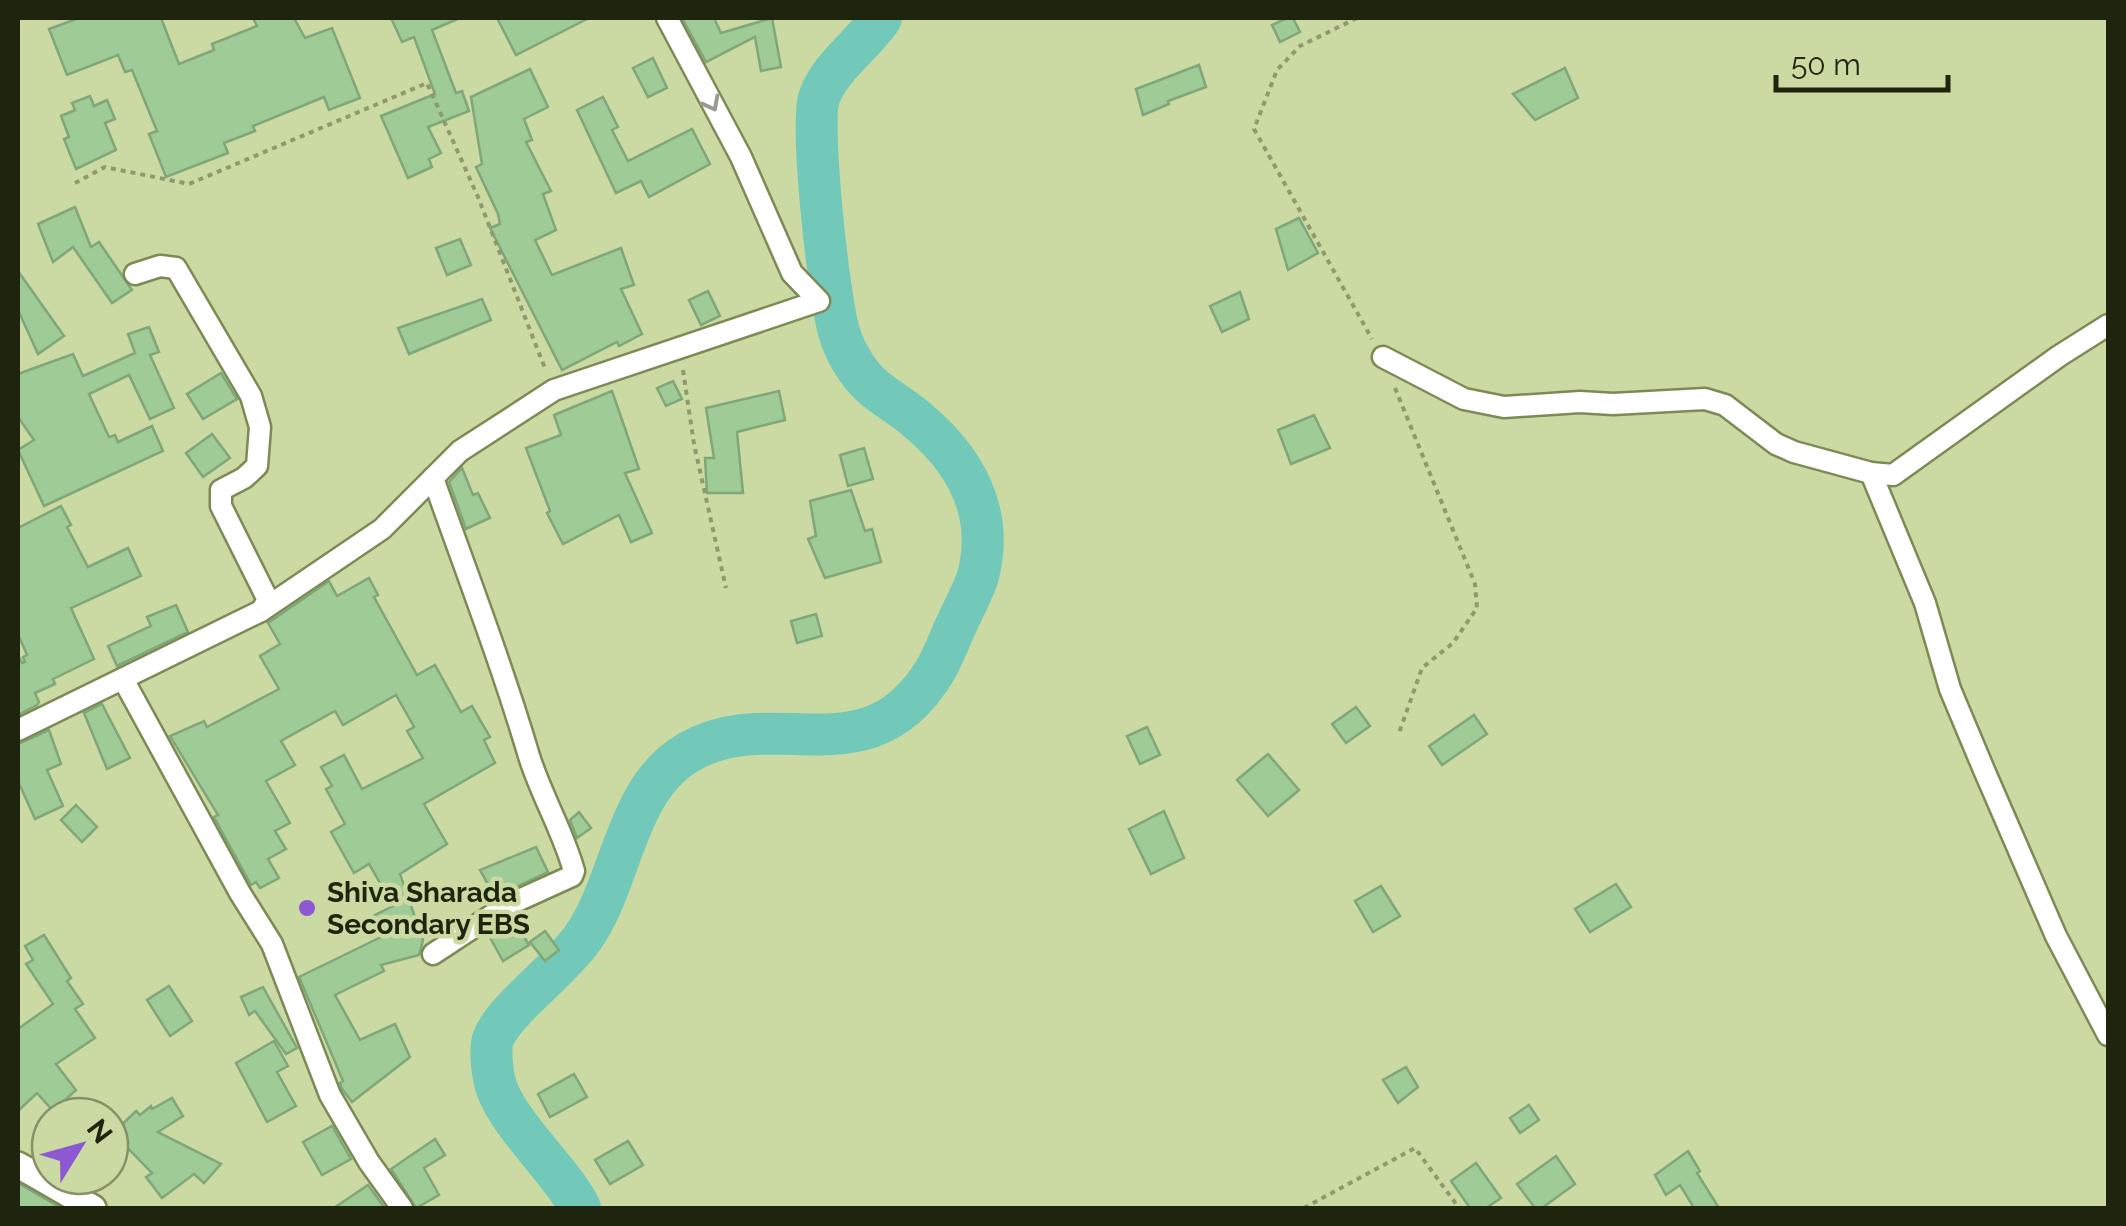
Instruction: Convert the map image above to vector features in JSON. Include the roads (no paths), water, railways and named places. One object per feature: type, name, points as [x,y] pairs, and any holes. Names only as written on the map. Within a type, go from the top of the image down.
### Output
[{"type":"street","points":[[18,730],[262,611],[382,529],[460,451],[554,390],[819,301],[792,272],[740,157],[667,18]]},
{"type":"street","points":[[135,274],[160,266],[176,268],[251,396],[260,427],[257,466],[221,490],[221,506],[264,588],[268,600],[262,611]]},
{"type":"street","points":[[1382,357],[1464,399],[1504,408],[1705,400],[1725,405],[1776,444],[1812,457],[1892,475],[2108,325]]},
{"type":"street","points":[[1871,472],[1925,602],[1950,689],[1984,770],[2056,936],[2108,1035]]},
{"type":"street","points":[[432,478],[574,871],[572,876],[506,906],[433,954]]},
{"type":"street","points":[[123,679],[272,944],[330,1095],[369,1162],[402,1208]]},
{"type":"street","points":[[18,1165],[93,1208]]},
{"type":"waterway","points":[[580,1208],[499,1094],[491,1053],[499,1028],[582,939],[607,891],[637,812],[667,768],[689,752],[722,739],[754,734],[851,732],[881,723],[909,703],[936,669],[978,576],[982,530],[978,508],[961,468],[932,434],[859,371],[843,343],[835,313],[819,176],[819,98],[831,76],[881,18]]},
{"type":"place","name":"Shiva Sharada Secondary EBS","points":[[307,908]]}]
